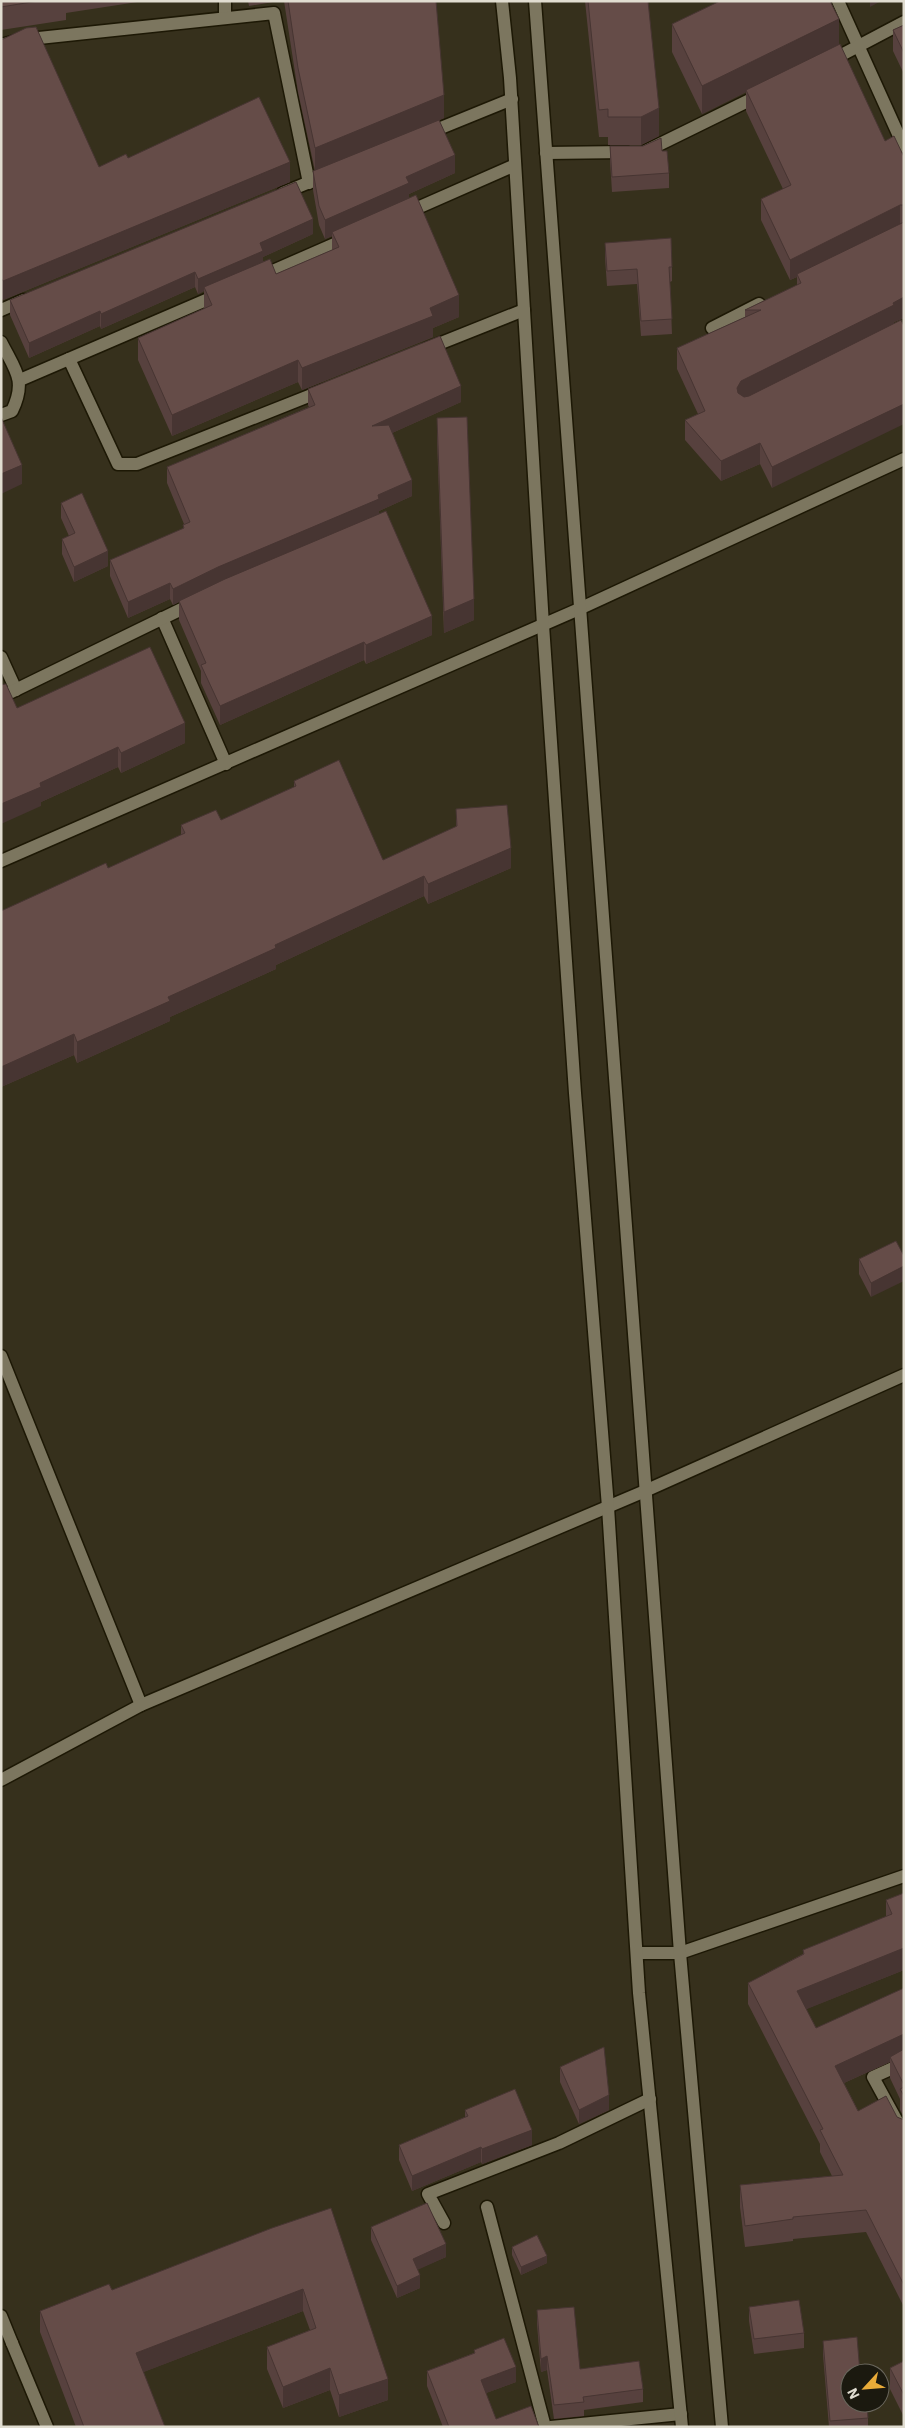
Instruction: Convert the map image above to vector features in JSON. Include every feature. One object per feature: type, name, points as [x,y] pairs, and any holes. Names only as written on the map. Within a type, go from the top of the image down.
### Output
[{"type":"street","points":[[225,1],[225,18]]},
{"type":"street","points":[[502,1],[512,99],[543,625],[575,1083],[608,1507],[637,1953],[682,2420],[551,2427]]},
{"type":"street","points":[[536,1],[579,609],[680,1953],[722,2427]]},
{"type":"street","points":[[838,1],[904,148]]},
{"type":"street","points":[[1,45],[20,40],[274,12],[309,183]]},
{"type":"street","points":[[816,68],[904,22]]},
{"type":"street","points":[[546,153],[643,153],[773,89]]},
{"type":"street","points":[[416,138],[512,99]]},
{"type":"street","points":[[396,217],[515,165]]},
{"type":"street","points":[[273,198],[345,168]]},
{"type":"street","points":[[250,280],[359,233]]},
{"type":"street","points":[[20,380],[232,288]]},
{"type":"street","points":[[1,310],[38,295]]},
{"type":"street","points":[[712,328],[773,298]]},
{"type":"street","points":[[410,356],[524,310]]},
{"type":"street","points":[[1,342],[20,380],[19,397],[12,411],[1,415]]},
{"type":"street","points":[[69,359],[118,464],[138,464],[338,384]]},
{"type":"street","points":[[1,861],[579,609],[904,459]]},
{"type":"street","points":[[1,697],[205,598]]},
{"type":"street","points":[[162,618],[226,764]]},
{"type":"street","points":[[1,657],[16,690]]},
{"type":"street","points":[[1,1356],[141,1705]]},
{"type":"street","points":[[1,1780],[141,1705],[646,1491],[904,1375]]},
{"type":"street","points":[[637,1953],[680,1953],[904,1876]]},
{"type":"street","points":[[904,2063],[873,2076],[904,2134]]},
{"type":"street","points":[[444,2223],[428,2194],[559,2143],[650,2099]]},
{"type":"street","points":[[487,2208],[545,2427]]},
{"type":"street","points":[[1,2316],[47,2427]]},
{"type":"building","points":[[1,1],[38,1],[1,7]]},
{"type":"building","points":[[288,1],[436,1],[444,95],[315,148],[298,68]]},
{"type":"building","points":[[588,1],[648,1],[659,108],[641,117],[608,117],[608,109],[599,110]]},
{"type":"building","points":[[720,1],[830,1],[839,19],[702,86],[672,24]]},
{"type":"building","points":[[904,25],[904,53],[893,30]]},
{"type":"building","points":[[36,27],[99,167],[126,154],[128,158],[259,97],[290,162],[3,281],[1,278],[1,40],[26,28]]},
{"type":"building","points":[[840,44],[885,141],[894,136],[904,157],[904,205],[900,205],[790,260],[761,199],[791,185],[746,90]]},
{"type":"building","points":[[439,120],[455,155],[406,177],[409,183],[325,220],[319,206],[313,171]]},
{"type":"building","points":[[661,138],[662,151],[667,151],[669,173],[612,177],[610,146],[643,146]]},
{"type":"building","points":[[296,182],[313,219],[260,243],[263,251],[198,279],[195,272],[101,314],[100,311],[29,343],[10,300]]},
{"type":"building","points":[[416,195],[459,295],[430,308],[433,316],[302,368],[298,360],[172,415],[138,338],[212,305],[204,287],[270,259],[276,274],[339,247],[332,232]]},
{"type":"building","points":[[904,222],[904,297],[893,303],[894,305],[741,381],[737,388],[738,393],[744,397],[749,396],[901,320],[904,326],[904,404],[772,467],[760,443],[721,461],[685,420],[705,411],[677,348],[761,310],[745,310],[801,283],[797,274]]},
{"type":"building","points":[[671,238],[672,267],[669,267],[672,319],[641,321],[637,269],[607,271],[605,243]]},
{"type":"building","points":[[440,336],[461,386],[372,426],[389,425],[412,480],[378,495],[379,499],[218,567],[173,589],[170,583],[128,602],[110,560],[184,528],[183,525],[190,522],[167,467],[315,405],[308,389]]},
{"type":"building","points":[[1,417],[22,465],[1,474]]},
{"type":"building","points":[[467,417],[474,599],[444,612],[437,418]]},
{"type":"building","points":[[82,493],[108,551],[74,567],[62,539],[75,533],[61,503]]},
{"type":"building","points":[[386,511],[432,616],[366,645],[364,642],[220,706],[201,665],[206,663],[179,601],[225,579]]},
{"type":"building","points":[[150,647],[185,723],[121,753],[118,747],[40,783],[41,787],[1,804],[1,685],[6,684],[17,708]]},
{"type":"building","points":[[339,760],[383,860],[457,826],[456,809],[507,805],[511,848],[428,884],[424,876],[275,945],[276,948],[168,997],[170,1001],[77,1042],[74,1034],[1,1067],[1,911],[106,863],[108,868],[185,833],[181,825],[216,810],[221,820],[296,786],[294,781]]},
{"type":"building","points":[[896,1241],[904,1256],[904,1266],[871,1283],[859,1259]]},
{"type":"building","points":[[904,1893],[904,1948],[797,1991],[816,2028],[904,1988],[904,2034],[835,2066],[858,2111],[886,2096],[897,2117],[904,2120],[904,2285],[866,2210],[793,2217],[793,2219],[745,2226],[740,2185],[843,2175],[820,2130],[823,2129],[748,1983],[804,1954],[803,1950],[892,1914],[886,1900]]},
{"type":"building","points":[[604,2047],[609,2095],[579,2110],[560,2067]]},
{"type":"building","points":[[904,2049],[904,2085],[890,2057]]},
{"type":"building","points":[[904,2087],[904,2096],[900,2089]]},
{"type":"building","points":[[515,2089],[532,2130],[482,2149],[481,2147],[412,2176],[399,2145],[468,2116],[465,2110]]},
{"type":"building","points":[[427,2203],[446,2244],[413,2259],[420,2275],[397,2286],[371,2227]]},
{"type":"building","points":[[331,2208],[388,2379],[339,2395],[330,2368],[283,2387],[267,2347],[316,2328],[303,2289],[136,2353],[165,2427],[84,2427],[40,2311],[109,2284],[112,2290],[272,2228]]},
{"type":"building","points":[[537,2235],[547,2256],[521,2267],[512,2247]]},
{"type":"building","points":[[799,2300],[804,2333],[754,2339],[749,2307]]},
{"type":"building","points":[[574,2307],[580,2369],[639,2361],[643,2389],[583,2397],[584,2402],[554,2405],[547,2356],[541,2359],[537,2310]]},
{"type":"building","points":[[857,2337],[859,2363],[840,2363],[840,2413],[868,2413],[868,2418],[830,2421],[823,2341]]},
{"type":"building","points":[[504,2338],[516,2367],[481,2380],[496,2419],[531,2406],[539,2427],[449,2427],[427,2371],[475,2353],[474,2350]]},
{"type":"building","points":[[904,2361],[904,2395],[890,2368]]}]
